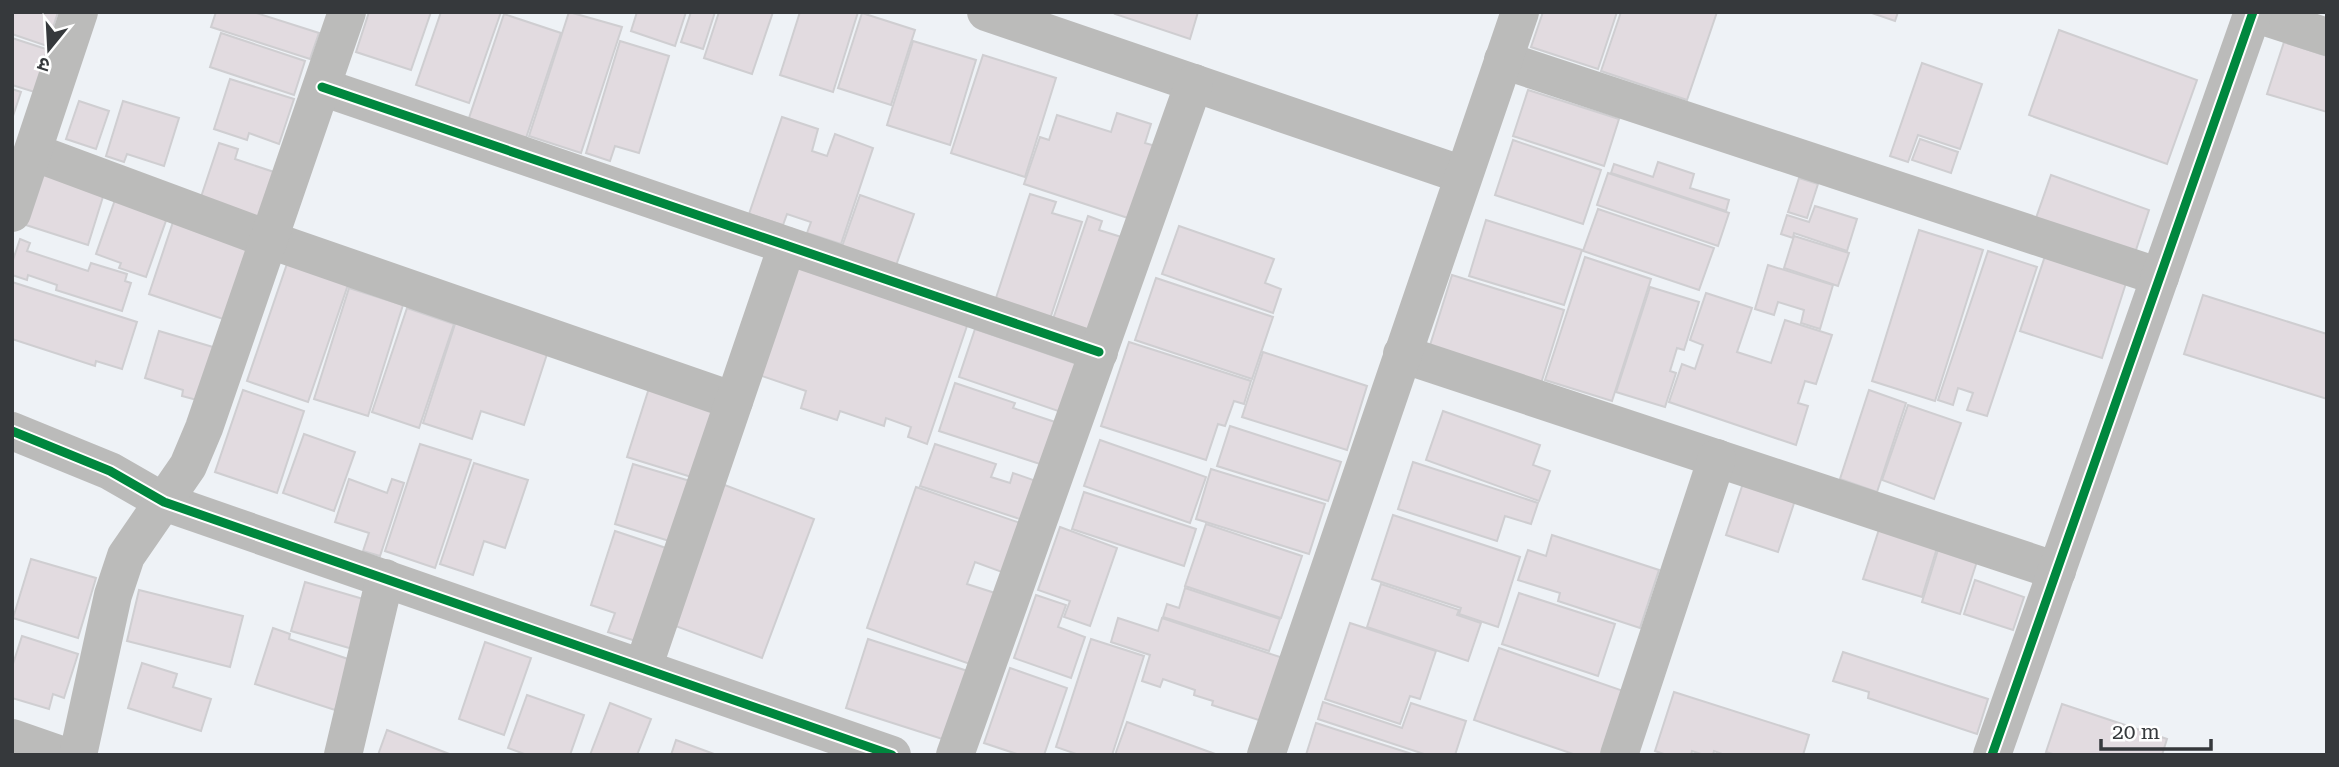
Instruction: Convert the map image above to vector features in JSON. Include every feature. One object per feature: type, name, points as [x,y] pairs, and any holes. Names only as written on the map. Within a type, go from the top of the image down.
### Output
[{"type":"street","points":[[12,214],[79,12]]},
{"type":"street","points":[[78,755],[113,595],[126,556],[188,466],[204,428],[347,12]]},
{"type":"street","points":[[986,12],[1463,175]]},
{"type":"street","points":[[1266,755],[1520,12]]},
{"type":"street","points":[[1992,755],[2253,13],[2327,37]]},
{"type":"street","points":[[1503,60],[2160,277]]},
{"type":"street","points":[[955,755],[1194,83]]},
{"type":"street","points":[[322,87],[1098,352]]},
{"type":"street","points":[[33,152],[270,240],[734,401]]},
{"type":"street","points":[[643,668],[787,246]]},
{"type":"street","points":[[1402,354],[2057,570]]},
{"type":"street","points":[[12,431],[35,438],[110,471],[164,502],[892,755]]},
{"type":"street","points":[[1619,755],[1717,458]]},
{"type":"street","points":[[343,755],[385,579]]},
{"type":"street","points":[[12,738],[61,755]]},
{"type":"building","points":[[12,12],[58,12],[47,46],[12,34]]},
{"type":"building","points":[[216,12],[253,12],[319,33],[310,59],[211,27]]},
{"type":"building","points":[[369,12],[431,12],[411,70],[356,52]]},
{"type":"building","points":[[441,12],[501,12],[469,103],[416,85]]},
{"type":"building","points":[[569,12],[622,27],[581,153],[529,136]]},
{"type":"building","points":[[637,12],[686,12],[675,46],[631,31]]},
{"type":"building","points":[[691,12],[715,12],[703,49],[681,42]]},
{"type":"building","points":[[719,12],[773,12],[752,74],[704,58]]},
{"type":"building","points":[[800,12],[858,12],[833,92],[780,75]]},
{"type":"building","points":[[1198,12],[1190,39],[1115,14]]},
{"type":"building","points":[[1543,12],[1617,12],[1598,69],[1531,47]]},
{"type":"building","points":[[1621,12],[1717,12],[1687,100],[1601,71]]},
{"type":"building","points":[[1869,12],[1898,12],[1895,21]]},
{"type":"building","points":[[862,13],[915,30],[891,105],[838,88]]},
{"type":"building","points":[[504,14],[561,33],[525,141],[468,121]]},
{"type":"building","points":[[2059,30],[2197,80],[2167,164],[2029,115]]},
{"type":"building","points":[[221,33],[305,61],[294,95],[210,67]]},
{"type":"building","points":[[12,38],[52,51],[38,93],[12,85]]},
{"type":"building","points":[[620,41],[669,56],[639,153],[615,146],[610,161],[586,153]]},
{"type":"building","points":[[913,41],[976,60],[950,145],[887,125]]},
{"type":"building","points":[[2284,42],[2327,56],[2327,112],[2267,94]]},
{"type":"building","points":[[983,55],[1056,78],[1025,177],[951,153]]},
{"type":"building","points":[[1922,63],[1982,84],[1960,149],[1918,135],[1908,162],[1890,156]]},
{"type":"building","points":[[230,79],[294,99],[279,144],[249,133],[247,140],[214,129]]},
{"type":"building","points":[[12,89],[21,92],[12,119]]},
{"type":"building","points":[[1528,90],[1619,119],[1604,166],[1513,136]]},
{"type":"building","points":[[79,101],[109,111],[96,149],[66,139]]},
{"type":"building","points":[[123,101],[179,118],[164,166],[127,154],[124,162],[106,156]]},
{"type":"building","points":[[1117,113],[1151,124],[1145,143],[1166,149],[1128,218],[1024,184],[1040,137],[1049,140],[1057,115],[1111,132]]},
{"type":"building","points":[[782,117],[818,129],[812,151],[827,156],[835,134],[873,148],[841,244],[807,233],[811,222],[787,214],[783,225],[749,214]]},
{"type":"building","points":[[1920,139],[1958,152],[1951,173],[1912,160]]},
{"type":"building","points":[[1513,140],[1601,170],[1583,224],[1495,195]]},
{"type":"building","points":[[219,143],[238,149],[235,159],[280,174],[265,221],[199,203]]},
{"type":"building","points":[[1658,162],[1694,174],[1690,188],[1729,200],[1726,211],[1611,173],[1614,164],[1653,177]]},
{"type":"building","points":[[45,166],[106,187],[88,245],[26,225]]},
{"type":"building","points":[[1608,173],[1729,213],[1718,246],[1597,205]]},
{"type":"building","points":[[2051,175],[2149,210],[2134,256],[2035,221]]},
{"type":"building","points":[[1799,178],[1818,184],[1807,218],[1788,212]]},
{"type":"building","points":[[1030,194],[1056,202],[1052,213],[1082,222],[1050,319],[995,301]]},
{"type":"building","points":[[860,195],[914,214],[892,277],[838,258]]},
{"type":"building","points":[[116,197],[168,215],[146,277],[119,268],[121,263],[96,254]]},
{"type":"building","points":[[1815,206],[1857,219],[1847,251],[1794,233],[1793,238],[1781,234],[1787,215],[1809,222]]},
{"type":"building","points":[[1598,209],[1714,248],[1699,290],[1583,251]]},
{"type":"building","points":[[1088,216],[1102,221],[1099,230],[1134,241],[1101,338],[1052,322]]},
{"type":"building","points":[[174,219],[256,247],[232,322],[149,294]]},
{"type":"building","points":[[1486,220],[1582,250],[1564,305],[1469,276]]},
{"type":"building","points":[[1179,226],[1274,259],[1265,283],[1281,289],[1273,313],[1162,274]]},
{"type":"building","points":[[1919,230],[1983,250],[1935,401],[1872,381]]},
{"type":"building","points":[[1794,236],[1849,253],[1838,286],[1784,268]]},
{"type":"building","points":[[20,239],[30,243],[27,251],[88,271],[91,263],[127,274],[125,281],[131,283],[122,311],[56,290],[57,285],[28,275],[27,280],[12,275],[12,263]]},
{"type":"building","points":[[1988,251],[2037,267],[1987,416],[1967,410],[1973,393],[1958,388],[1953,405],[1938,400]]},
{"type":"building","points":[[291,252],[352,273],[308,402],[247,381]]},
{"type":"building","points":[[2045,256],[2126,283],[2102,358],[2020,331]]},
{"type":"building","points":[[1585,257],[1651,279],[1612,401],[1545,380]]},
{"type":"building","points":[[797,265],[968,323],[927,444],[908,437],[911,427],[886,418],[884,426],[840,411],[837,420],[801,408],[806,391],[759,375]]},
{"type":"building","points":[[1768,265],[1833,285],[1820,329],[1801,323],[1804,310],[1778,302],[1774,315],[1755,309]]},
{"type":"building","points":[[1452,275],[1564,310],[1538,393],[1426,358]]},
{"type":"building","points":[[1156,278],[1273,317],[1252,379],[1135,340]]},
{"type":"building","points":[[12,282],[137,322],[122,369],[96,361],[95,366],[12,339]]},
{"type":"building","points":[[1650,287],[1699,302],[1684,350],[1677,348],[1670,371],[1676,373],[1665,407],[1616,392]]},
{"type":"building","points":[[349,288],[403,305],[368,416],[314,399]]},
{"type":"building","points":[[1706,293],[1752,308],[1737,352],[1771,363],[1785,320],[1832,335],[1816,384],[1805,381],[1798,403],[1808,406],[1796,445],[1669,402],[1682,364],[1695,369],[1703,345],[1690,340]]},
{"type":"building","points":[[2203,295],[2327,334],[2327,399],[2184,354]]},
{"type":"building","points":[[407,308],[454,324],[419,428],[372,412]]},
{"type":"building","points":[[456,321],[548,351],[524,425],[481,411],[472,439],[423,423]]},
{"type":"building","points":[[975,329],[1083,366],[1067,414],[959,377]]},
{"type":"building","points":[[159,331],[223,350],[208,403],[182,396],[183,390],[145,378]]},
{"type":"building","points":[[1129,342],[1251,381],[1244,404],[1234,401],[1225,426],[1218,424],[1206,460],[1101,426]]},
{"type":"building","points":[[1263,352],[1367,386],[1347,450],[1242,417]]},
{"type":"building","points":[[955,383],[1015,403],[1013,408],[1055,422],[1040,464],[939,431]]},
{"type":"building","points":[[650,385],[723,409],[701,480],[627,457]]},
{"type":"building","points":[[243,390],[304,411],[277,493],[215,472]]},
{"type":"building","points":[[1869,390],[1906,403],[1877,492],[1840,479]]},
{"type":"building","points":[[1908,405],[1961,423],[1934,499],[1882,480]]},
{"type":"building","points":[[1443,411],[1540,445],[1533,465],[1550,471],[1539,501],[1426,460]]},
{"type":"building","points":[[1230,426],[1341,462],[1328,501],[1217,466]]},
{"type":"building","points":[[304,434],[355,452],[334,511],[283,493]]},
{"type":"building","points":[[1100,440],[1206,477],[1190,523],[1084,486]]},
{"type":"building","points":[[420,444],[471,460],[435,568],[385,551]]},
{"type":"building","points":[[935,444],[996,464],[991,477],[1010,483],[1013,473],[1039,482],[1026,521],[920,486]]},
{"type":"building","points":[[1413,462],[1538,503],[1531,524],[1505,516],[1497,541],[1398,509]]},
{"type":"building","points":[[474,463],[528,480],[505,548],[484,541],[473,575],[440,564]]},
{"type":"building","points":[[633,464],[700,484],[682,545],[615,524]]},
{"type":"building","points":[[1748,468],[1800,485],[1778,552],[1726,535]]},
{"type":"building","points":[[1211,469],[1325,504],[1309,554],[1196,519]]},
{"type":"building","points":[[349,479],[387,493],[392,479],[404,483],[380,556],[363,551],[369,533],[335,522]]},
{"type":"building","points":[[722,484],[814,519],[762,658],[670,624]]},
{"type":"building","points":[[916,487],[1020,523],[1002,572],[975,562],[967,584],[995,593],[970,664],[867,628]]},
{"type":"building","points":[[1084,492],[1196,529],[1184,566],[1072,529]]},
{"type":"building","points":[[1393,515],[1520,557],[1498,627],[1459,614],[1461,608],[1372,579]]},
{"type":"building","points":[[1883,517],[1941,535],[1922,597],[1863,579]]},
{"type":"building","points":[[1206,524],[1302,556],[1281,618],[1185,586]]},
{"type":"building","points":[[1060,527],[1117,548],[1090,626],[1064,617],[1070,601],[1038,590]]},
{"type":"building","points":[[615,531],[675,551],[645,644],[608,632],[615,613],[591,605]]},
{"type":"building","points":[[1552,535],[1659,570],[1640,628],[1558,601],[1560,593],[1518,580],[1528,550],[1546,556]]},
{"type":"building","points":[[1941,540],[1980,552],[1960,614],[1922,602]]},
{"type":"building","points":[[31,559],[96,578],[78,638],[13,618]]},
{"type":"building","points":[[1975,580],[2024,597],[2013,630],[1964,614]]},
{"type":"building","points":[[305,582],[370,601],[356,650],[291,631]]},
{"type":"building","points":[[1381,584],[1459,610],[1457,615],[1481,623],[1468,661],[1367,627]]},
{"type":"building","points":[[1185,588],[1280,619],[1269,651],[1163,617],[1167,604],[1179,608]]},
{"type":"building","points":[[139,590],[243,616],[230,667],[127,641]]},
{"type":"building","points":[[1519,593],[1615,624],[1598,676],[1502,644]]},
{"type":"building","points":[[1036,595],[1066,605],[1058,627],[1085,637],[1071,678],[1014,658]]},
{"type":"building","points":[[1118,618],[1158,631],[1162,618],[1286,659],[1265,722],[1212,705],[1213,701],[1194,695],[1195,690],[1163,679],[1160,687],[1142,681],[1150,655],[1111,642]]},
{"type":"building","points":[[1350,623],[1436,651],[1420,699],[1410,696],[1400,724],[1325,699]]},
{"type":"building","points":[[273,628],[290,634],[289,639],[351,660],[335,710],[255,684]]},
{"type":"building","points":[[22,636],[78,654],[64,698],[53,694],[49,709],[12,698],[12,667]]},
{"type":"building","points":[[868,639],[980,675],[958,744],[846,708]]},
{"type":"building","points":[[1091,639],[1144,656],[1112,755],[1079,755],[1056,747]]},
{"type":"building","points":[[485,642],[531,658],[504,735],[459,719]]},
{"type":"building","points":[[1499,648],[1635,695],[1614,755],[1576,755],[1474,720]]},
{"type":"building","points":[[1843,652],[1988,699],[1977,734],[1868,698],[1869,692],[1833,681]]},
{"type":"building","points":[[142,663],[177,674],[173,687],[211,699],[201,731],[128,708]]},
{"type":"building","points":[[1010,668],[1067,688],[1044,755],[1020,755],[984,743]]},
{"type":"building","points":[[1674,692],[1809,735],[1803,755],[1725,755],[1714,751],[1713,755],[1704,755],[1692,751],[1691,755],[1667,755],[1655,751]]},
{"type":"building","points":[[527,695],[584,715],[570,755],[527,755],[508,748]]},
{"type":"building","points":[[1323,702],[1402,728],[1411,703],[1466,721],[1455,755],[1427,755],[1318,719]]},
{"type":"building","points":[[610,703],[651,719],[637,755],[590,755]]},
{"type":"building","points":[[2062,704],[2167,739],[2162,755],[2056,755],[2046,752]]},
{"type":"building","points":[[1127,722],[1218,755],[1115,755]]},
{"type":"building","points":[[1316,723],[1415,755],[1306,755]]},
{"type":"building","points":[[387,730],[452,755],[378,755]]},
{"type":"building","points":[[676,740],[714,754],[671,755]]},
{"type":"cycle path","points":[[1992,755],[2253,12]]},
{"type":"cycle path","points":[[322,87],[1099,352]]},
{"type":"cycle path","points":[[12,431],[110,471],[164,502],[892,755]]}]
